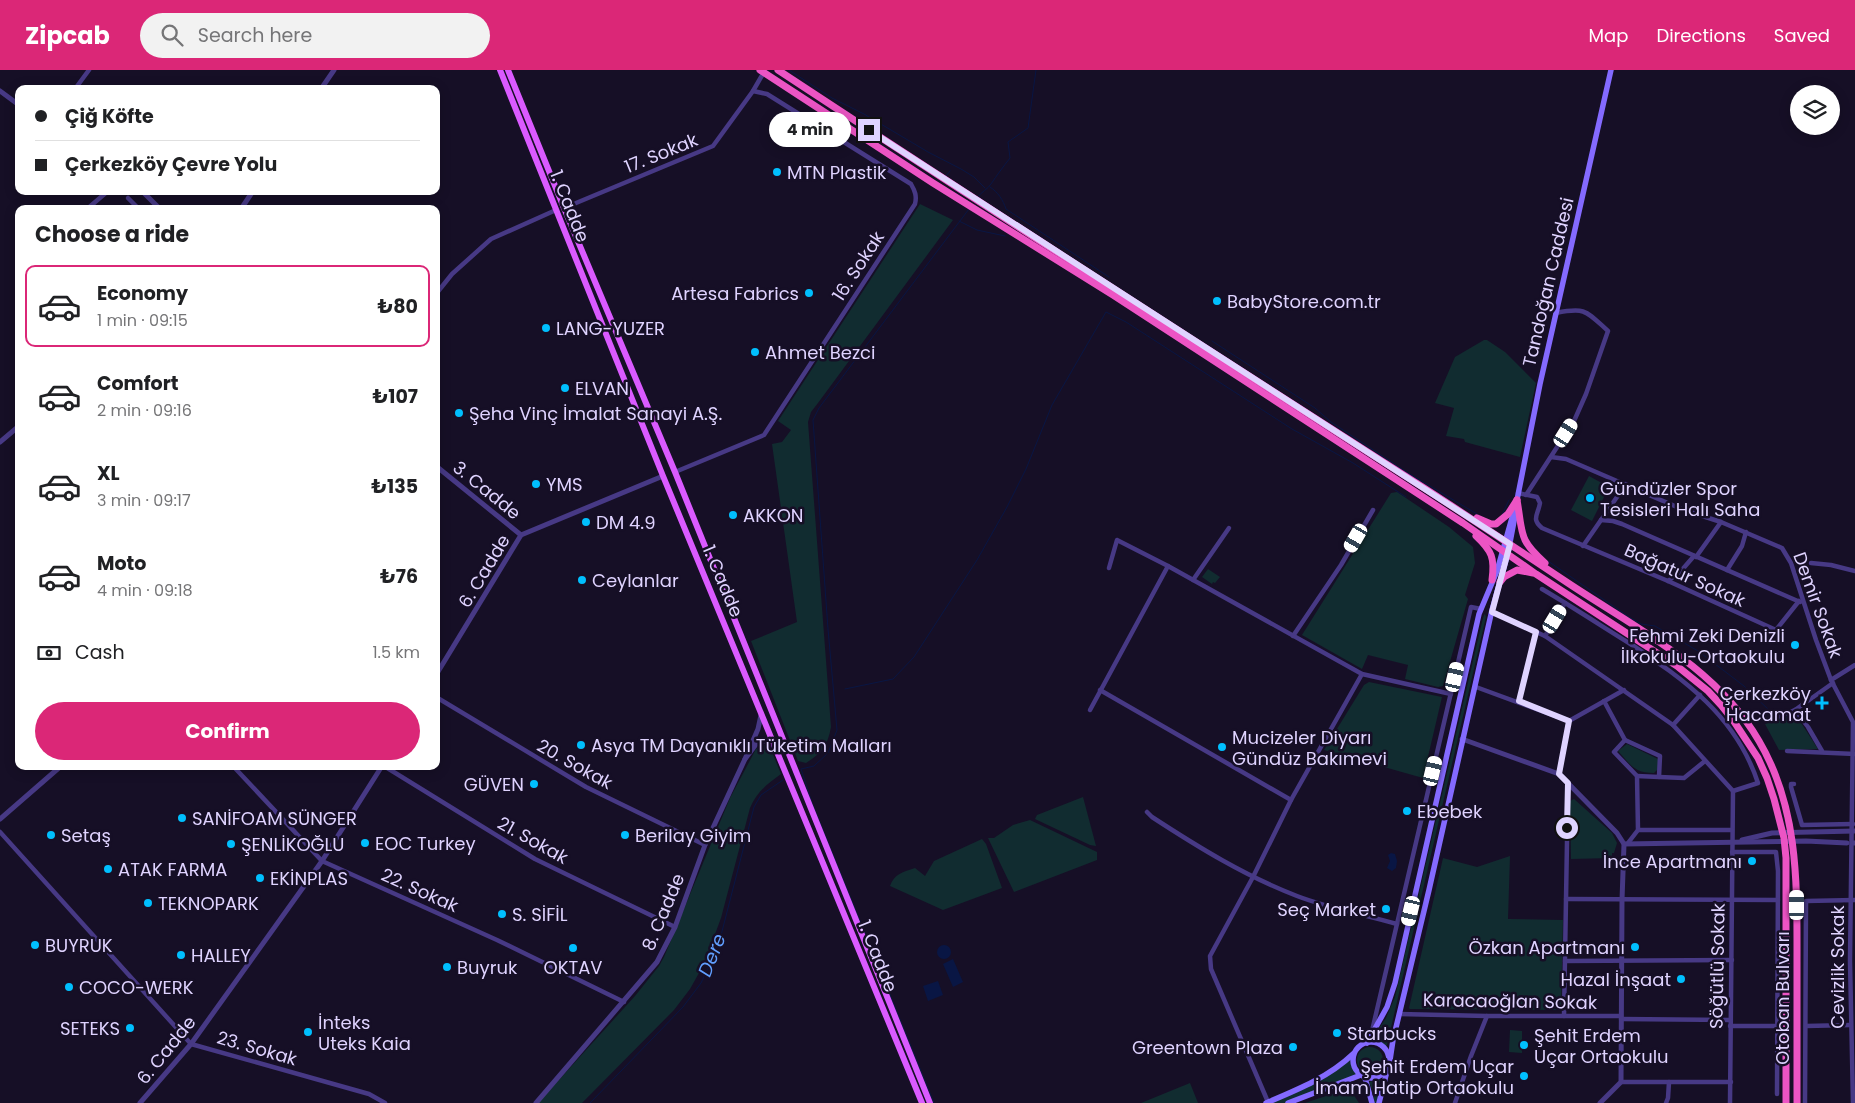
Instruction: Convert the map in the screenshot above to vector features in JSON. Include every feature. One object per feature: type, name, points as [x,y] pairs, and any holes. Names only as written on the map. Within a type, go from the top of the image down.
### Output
[{"type":"highway","points":[[778,70],[1456,509],[1491,524],[1496,524],[1508,514],[1518,496]]},
{"type":"highway","points":[[762,71],[933,183],[1066,265],[1464,523],[1483,542],[1493,558],[1492,580]]},
{"type":"highway","points":[[1518,496],[1522,533],[1525,541],[1530,549],[1569,584]]},
{"type":"highway","name":"Otoban Bulvarı","points":[[1456,509],[1677,654],[1716,685],[1743,716],[1760,742],[1774,769],[1789,814],[1796,876],[1797,1103]]},
{"type":"highway","name":"Otoban Bulvarı","points":[[1464,523],[1536,574],[1677,666],[1708,691],[1733,720],[1758,758],[1768,778],[1780,819],[1786,858],[1786,1103]]},
{"type":"highway","points":[[1500,582],[1504,577],[1517,570],[1536,574]]},
{"type":"main road","name":"1. Cadde","points":[[500,70],[663,476],[922,1103]]},
{"type":"main road","name":"1. Cadde","points":[[508,70],[675,472],[930,1103]]},
{"type":"main road","name":"Tandoğan Caddesi","points":[[1506,552],[1514,527],[1518,496],[1556,313],[1611,70]]},
{"type":"main road","points":[[1267,1103],[1308,1086],[1338,1066],[1367,1042],[1387,1007],[1395,983],[1481,609],[1492,580],[1506,552]]},
{"type":"main road","points":[[1379,1103],[1506,552]]},
{"type":"main road","points":[[1367,1042],[1378,1043],[1386,1049],[1390,1060]]},
{"type":"main road","points":[[1355,1052],[1354,1067],[1363,1077],[1372,1103]]},
{"type":"main road","points":[[1288,1103],[1363,1077],[1371,1079],[1381,1076],[1388,1069]]},
{"type":"street","points":[[77,85],[90,70]]},
{"type":"street","points":[[324,85],[334,70]]},
{"type":"street","name":"17. Sokak","points":[[564,208],[713,146],[753,91],[762,71]]},
{"type":"street","points":[[0,90],[15,102]]},
{"type":"street","name":"16. Sokak","points":[[675,472],[764,435],[916,200],[911,184],[767,94],[753,91]]},
{"type":"street","points":[[92,205],[103,195]]},
{"type":"street","points":[[146,195],[156,205]]},
{"type":"street","points":[[128,198],[135,205]]},
{"type":"street","points":[[440,289],[452,274],[491,239],[556,210]]},
{"type":"street","points":[[1518,496],[1526,495],[1574,421],[1586,394],[1608,331],[1588,313],[1576,309],[1556,313]]},
{"type":"street","points":[[0,442],[15,429]]},
{"type":"street","name":"Demir Sokak","points":[[1551,457],[1566,458],[1684,510],[1721,522],[1782,548],[1791,563],[1816,640],[1832,681],[1854,721],[1854,831]]},
{"type":"street","name":"3. Cadde","points":[[440,469],[521,535]]},
{"type":"street","name":"6. Cadde","points":[[440,668],[521,535],[663,476]]},
{"type":"street","points":[[1583,546],[1626,484]]},
{"type":"street","name":"Bağatur Sokak","points":[[1526,495],[1537,497],[1540,503],[1536,523],[1554,534],[1776,630],[1799,601]]},
{"type":"street","points":[[1293,636],[1340,565],[1372,510]]},
{"type":"street","points":[[1601,520],[1613,520],[1806,605]]},
{"type":"street","points":[[1668,582],[1695,556],[1721,522]]},
{"type":"street","points":[[1193,580],[1228,528]]},
{"type":"street","points":[[1728,570],[1742,546],[1746,532]]},
{"type":"street","points":[[1109,568],[1117,540],[1168,566],[1362,674],[1451,694]]},
{"type":"street","points":[[1811,563],[1831,565],[1855,571]]},
{"type":"street","points":[[1090,710],[1168,566]]},
{"type":"street","points":[[1371,1036],[1470,607],[1492,611],[1545,636],[1624,690],[1673,725],[1733,791],[1758,783],[1753,767],[1741,744],[1729,726],[1700,695],[1660,664],[1542,589]]},
{"type":"street","points":[[1545,636],[1565,603]]},
{"type":"street","points":[[1519,701],[1536,632]]},
{"type":"street","points":[[1775,718],[1795,710],[1855,665]]},
{"type":"street","points":[[1267,1103],[1209,962],[1210,956],[1253,877],[1291,800],[1362,674]]},
{"type":"street","points":[[1476,687],[1519,701],[1569,721]]},
{"type":"street","points":[[1100,690],[1291,800]]},
{"type":"street","points":[[1559,774],[1569,721],[1624,690]]},
{"type":"street","points":[[1673,725],[1700,695]]},
{"type":"street","name":"20. Sokak","points":[[440,699],[586,788],[705,845]]},
{"type":"street","points":[[1604,701],[1626,740],[1660,756],[1659,777]]},
{"type":"street","points":[[1795,710],[1808,727],[1822,751]]},
{"type":"street","name":"8. Cadde","points":[[536,1103],[657,962],[675,927],[705,845],[758,729],[762,712]]},
{"type":"street","points":[[1462,739],[1559,774],[1626,843],[1806,841],[1852,843]]},
{"type":"street","points":[[1600,1103],[1620,1082],[1622,900],[1626,843],[1638,830],[1637,776],[1614,752],[1626,740]]},
{"type":"street","name":"8. Cadde","points":[[744,759],[758,743],[765,741],[776,747]]},
{"type":"street","points":[[1787,751],[1822,751],[1854,754]]},
{"type":"street","points":[[1637,776],[1684,778],[1705,760]]},
{"type":"street","points":[[0,819],[56,770]]},
{"type":"street","name":"22. Sokak","points":[[237,770],[322,861],[497,940],[624,1002]]},
{"type":"street","name":"6. Cadde","points":[[140,1103],[191,1044],[322,861],[380,770]]},
{"type":"street","name":"21. Sokak","points":[[390,770],[535,859],[675,927]]},
{"type":"street","points":[[1564,1016],[1568,783]]},
{"type":"street","points":[[1794,784],[1791,784],[1791,788],[1802,825],[1853,824]]},
{"type":"street","name":"Söğütlü Sokak","points":[[1730,1103],[1733,791]]},
{"type":"street","points":[[1147,812],[1192,843],[1253,877],[1298,897],[1397,924]]},
{"type":"street","points":[[1638,830],[1732,830]]},
{"type":"street","points":[[1732,842],[1772,833],[1854,831]]},
{"type":"street","name":"Cevizlik Sokak","points":[[1853,1103],[1852,843],[1854,831]]},
{"type":"street","name":"23. Sokak","points":[[0,832],[191,1044],[370,1094],[385,1103]]},
{"type":"street","points":[[1732,852],[1776,852],[1778,871],[1777,1094]]},
{"type":"street","points":[[1566,899],[1778,900]]},
{"type":"street","points":[[1805,1103],[1806,901],[1853,900]]},
{"type":"street","points":[[1565,962],[1732,960]]},
{"type":"street","name":"Karacaoğlan Sokak","points":[[1400,1014],[1564,1016],[1777,1026]]},
{"type":"street","points":[[1455,1103],[1487,1016]]},
{"type":"street","points":[[1806,1026],[1852,1023]]},
{"type":"street","points":[[1620,1082],[1731,1082]]},
{"type":"street","points":[[1666,1103],[1669,1082]]},
{"type":"green space","points":[[920,204],[953,220],[811,412],[808,422],[831,727],[823,748],[806,763],[798,761],[751,641],[797,622],[772,444],[782,442],[791,430],[778,421]]},
{"type":"green space","points":[[1484,340],[1505,352],[1536,383],[1520,457],[1465,442],[1464,439],[1446,436],[1454,408],[1435,403],[1455,357]]},
{"type":"green space","name":"Gündüzler Spor Tesisleri Halı Saha","points":[[1589,476],[1609,487],[1592,521],[1571,510]]},
{"type":"green space","points":[[1397,492],[1449,527],[1473,547],[1475,563],[1465,595],[1468,599],[1443,686],[1438,687],[1405,679],[1408,665],[1368,655],[1362,669],[1302,635],[1391,493]]},
{"type":"green space","points":[[1208,569],[1220,577],[1215,583],[1213,582],[1212,584],[1202,577]]},
{"type":"green space","points":[[1485,614],[1486,617],[1386,1046],[1373,1037],[1386,1018],[1395,997]]},
{"type":"green space","points":[[1369,682],[1442,697],[1423,778],[1324,750],[1364,685]]},
{"type":"green space","points":[[1794,712],[1818,749],[1779,750],[1765,724]]},
{"type":"green space","points":[[763,744],[770,747],[781,774],[763,789],[750,808],[721,918],[704,964],[690,989],[674,1010],[582,1103],[538,1103],[635,996],[659,966],[730,798],[756,749]]},
{"type":"green space","points":[[1627,744],[1658,759],[1658,769],[1654,773],[1647,773],[1633,767],[1618,751]]},
{"type":"green space","points":[[1083,797],[1096,846],[1090,845],[1035,819],[1037,815]]},
{"type":"green space","points":[[1574,799],[1612,833],[1617,843],[1614,853],[1612,853],[1612,858],[1571,859],[1570,801]]},
{"type":"green space","points":[[1030,820],[1097,852],[1097,860],[1014,892],[988,838],[994,838],[1013,825]]},
{"type":"green space","points":[[982,839],[986,844],[1002,888],[943,910],[890,886],[897,876],[915,868],[925,876],[934,861]]},
{"type":"green space","points":[[1510,856],[1508,919],[1563,920],[1561,1010],[1410,1009],[1443,858],[1477,867]]},
{"type":"green space","points":[[1510,1030],[1522,1031],[1522,1053],[1509,1052]]},
{"type":"green space","points":[[1370,1047],[1379,1051],[1383,1060],[1379,1069],[1370,1073],[1361,1069],[1357,1060],[1361,1051]]},
{"type":"green space","points":[[1351,1058],[1353,1067],[1358,1075],[1286,1103],[1269,1103],[1309,1087]]},
{"type":"green space","points":[[1380,1079],[1377,1103],[1374,1103],[1373,1092],[1369,1082]]},
{"type":"green space","points":[[1190,1083],[1198,1103],[1141,1103]]},
{"type":"green space","points":[[1344,1090],[1353,1094],[1359,1103],[1305,1103]]},
{"type":"shaded area","points":[[1391,853],[1395,854],[1397,861],[1396,868],[1392,871],[1387,868],[1390,861],[1388,855]]},
{"type":"shaded area","points":[[944,945],[949,947],[951,952],[949,957],[944,959],[939,957],[937,952],[939,947]]},
{"type":"shaded area","points":[[953,959],[963,982],[953,987],[943,964]]},
{"type":"shaded area","points":[[938,981],[943,995],[928,1001],[923,986]]},
{"type":"waterway","points":[[789,70],[832,98],[961,169],[974,177],[985,188]]},
{"type":"waterway","name":"Dere","points":[[977,198],[990,186],[1010,158],[1008,142],[1028,128],[1036,70]]},
{"type":"waterway","points":[[946,176],[950,171]]},
{"type":"waterway","points":[[990,187],[1000,196],[1006,209],[1109,277]]},
{"type":"waterway","points":[[934,1103],[812,803],[801,769],[814,766],[828,753],[837,730],[813,420],[819,408],[969,209]]},
{"type":"waterway","points":[[959,221],[977,230],[1005,236]]},
{"type":"waterway","points":[[845,689],[893,679],[914,657],[977,560],[1007,507],[1026,469],[1052,405],[1106,312],[1126,322],[1292,429],[1353,463],[1406,497]]},
{"type":"waterway","points":[[1212,341],[1315,408],[1331,422],[1408,473],[1477,514]]},
{"type":"waterway","points":[[1502,515],[1509,500]]},
{"type":"waterway","points":[[1548,561],[1629,617],[1641,624],[1655,626],[1698,651],[1744,686],[1773,714]]},
{"type":"waterway","name":"Dere","points":[[590,1103],[683,1007],[701,983],[718,947],[754,807],[761,795],[783,780]]},
{"type":"place","name":"MTN Plastik","points":[[777,172]]},
{"type":"place","name":"Artesa Fabrics","points":[[809,293]]},
{"type":"place","name":"BabyStore.com.tr","points":[[1217,301]]},
{"type":"place","name":"LANG-YUZER","points":[[546,328]]},
{"type":"place","name":"Ahmet Bezci","points":[[755,352]]},
{"type":"place","name":"ELVAN","points":[[565,388]]},
{"type":"place","name":"Şeha Vinç İmalat Sanayi A.Ş.","points":[[459,413]]},
{"type":"place","name":"YMS","points":[[536,484]]},
{"type":"place","name":"Gündüzler Spor Tesisleri Halı Saha","points":[[1590,498]]},
{"type":"place","name":"AKKON","points":[[733,515]]},
{"type":"place","name":"DM 4.9","points":[[586,522]]},
{"type":"place","name":"Ceylanlar","points":[[582,580]]},
{"type":"place","name":"Fehmi Zeki Denizli İlkokulu-Ortaokulu","points":[[1795,645]]},
{"type":"place","name":"Çerkezköy Hacamat","points":[[1822,703]]},
{"type":"place","name":"Asya TM Dayanıklı Tüketim Malları","points":[[581,745]]},
{"type":"place","name":"Mucizeler Diyarı Gündüz Bakımevi","points":[[1222,747]]},
{"type":"place","name":"GÜVEN","points":[[534,784]]},
{"type":"place","name":"Ebebek","points":[[1407,811]]},
{"type":"place","name":"SANİFOAM SÜNGER","points":[[182,818]]},
{"type":"place","name":"Setaş","points":[[51,835]]},
{"type":"place","name":"Berilay Giyim","points":[[625,835]]},
{"type":"place","name":"EOC Turkey","points":[[365,843]]},
{"type":"place","name":"ŞENLİKOĞLU","points":[[231,844]]},
{"type":"place","name":"İnce Apartmanı","points":[[1752,861]]},
{"type":"place","name":"ATAK FARMA","points":[[108,869]]},
{"type":"place","name":"EKİNPLAS","points":[[260,878]]},
{"type":"place","name":"TEKNOPARK","points":[[148,903]]},
{"type":"place","name":"Seç Market","points":[[1386,909]]},
{"type":"place","name":"S. SİFİL","points":[[502,914]]},
{"type":"place","name":"BUYRUK","points":[[35,945]]},
{"type":"place","name":"Özkan Apartmanı","points":[[1635,947]]},
{"type":"place","name":"OKTAV","points":[[573,948]]},
{"type":"place","name":"HALLEY","points":[[181,955]]},
{"type":"place","name":"Buyruk","points":[[447,967]]},
{"type":"place","name":"Hazal İnşaat","points":[[1681,979]]},
{"type":"place","name":"COCO-WERK","points":[[69,987]]},
{"type":"place","name":"SETEKS","points":[[130,1028]]},
{"type":"place","name":"İnteks Uteks Kaia","points":[[308,1032]]},
{"type":"place","name":"Starbucks","points":[[1337,1033]]},
{"type":"place","name":"Şehit Erdem Uçar Ortaokulu","points":[[1524,1045]]},
{"type":"place","name":"Greentown Plaza","points":[[1293,1047]]},
{"type":"place","name":"Şehit Erdem Uçar İmam Hatip Ortaokulu","points":[[1524,1076]]},
{"type":"route","points":[[869,130],[1510,544],[1492,612],[1536,632],[1519,701],[1569,721],[1559,774],[1568,783],[1567,828]]}]
